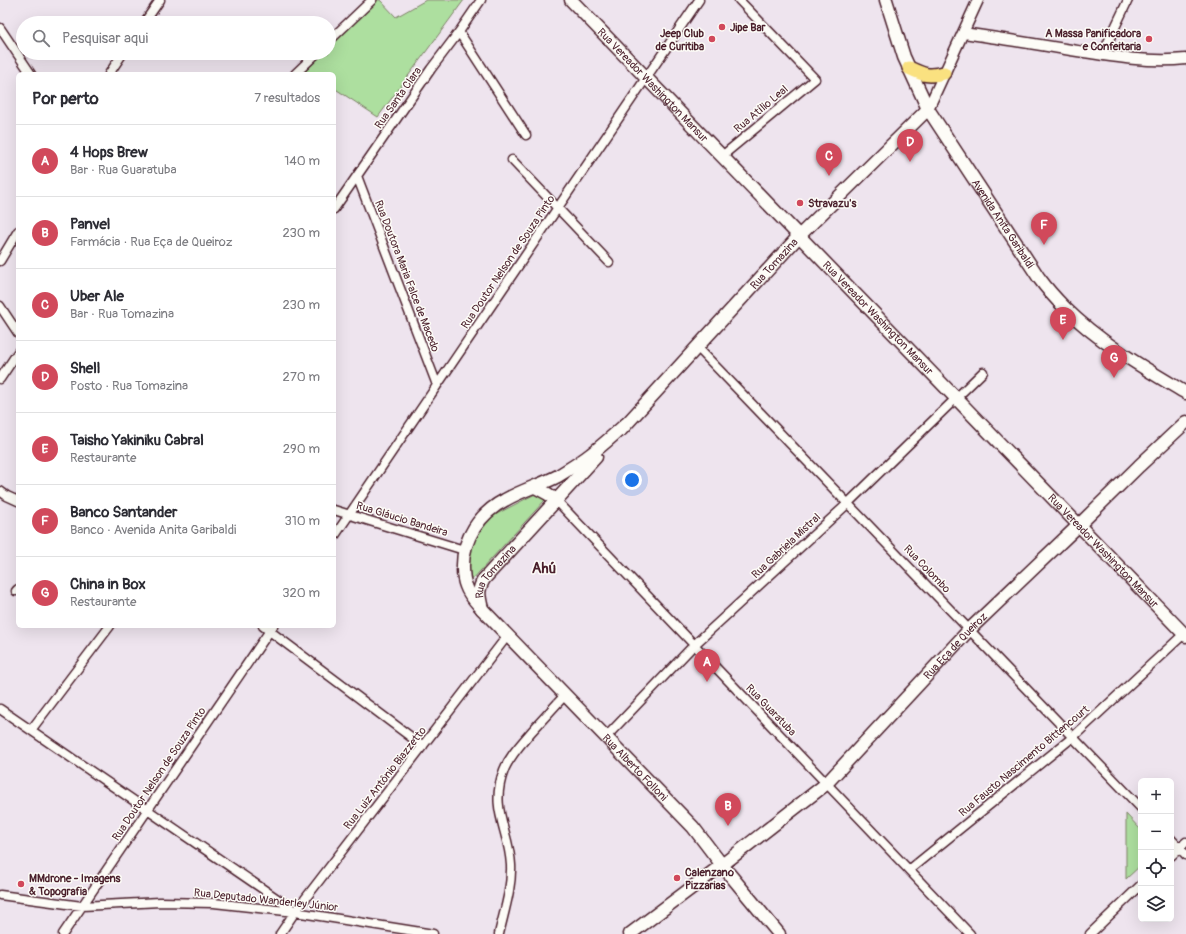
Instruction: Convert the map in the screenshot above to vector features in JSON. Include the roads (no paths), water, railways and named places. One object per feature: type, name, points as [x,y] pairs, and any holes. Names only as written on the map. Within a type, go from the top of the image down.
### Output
[{"type":"main road","name":"Rua Vereador Washington Mansur","points":[[571,0],[1185,634]]},
{"type":"main road","name":"Avenida Anita Garibaldi","points":[[886,0],[909,68],[928,109],[1028,262],[1052,295],[1084,325],[1108,344],[1186,393]]},
{"type":"main road","points":[[909,68],[926,76],[934,76],[944,73]]},
{"type":"main road","name":"Rua Tomazina","points":[[482,609],[479,596],[479,587],[484,579],[799,236],[928,109]]},
{"type":"main road","name":"Rua Eça de Queiroz","points":[[630,934],[826,784],[970,629],[1186,422]]},
{"type":"main road","name":"Rua Tomazina","points":[[482,609],[465,586],[463,568],[464,550],[468,539],[484,515],[506,499],[556,477],[591,454],[626,424]]},
{"type":"main road","points":[[535,487],[556,500]]},
{"type":"main road","name":"Rua Alberto Folloni","points":[[482,609],[693,826],[722,865],[779,934]]},
{"type":"street","points":[[149,16],[160,0]]},
{"type":"street","name":"Rua Santa Clara","points":[[336,206],[481,0]]},
{"type":"street","name":"Rua Doutor Nelson de Souza Pinto","points":[[336,534],[699,0]]},
{"type":"street","name":"Rua Atílio Leal","points":[[722,156],[815,79],[738,0]]},
{"type":"street","points":[[928,109],[978,0]]},
{"type":"street","points":[[1102,55],[1128,0]]},
{"type":"street","points":[[336,34],[366,2]]},
{"type":"street","points":[[0,28],[16,52]]},
{"type":"street","points":[[459,32],[526,135]]},
{"type":"street","points":[[963,32],[1102,55],[1154,60],[1186,59]]},
{"type":"street","points":[[22,60],[30,72]]},
{"type":"street","points":[[110,72],[118,60]]},
{"type":"street","points":[[297,72],[310,60]]},
{"type":"street","points":[[512,160],[609,262]]},
{"type":"street","name":"Rua Doutora Maria Falce de Macedo","points":[[357,176],[437,385]]},
{"type":"street","points":[[0,261],[16,234]]},
{"type":"street","points":[[0,306],[16,330]]},
{"type":"street","name":"Rua Colombo","points":[[698,347],[1138,805]]},
{"type":"street","points":[[0,379],[16,355]]},
{"type":"street","name":"Rua Gabriela Mistral","points":[[606,737],[694,645],[848,503],[983,372]]},
{"type":"street","points":[[0,491],[16,500]]},
{"type":"street","name":"Rua Guaratuba","points":[[556,500],[970,934]]},
{"type":"street","name":"Rua Gláucio Bandeira","points":[[336,511],[464,550]]},
{"type":"street","points":[[31,730],[108,628]]},
{"type":"street","points":[[269,628],[423,746]]},
{"type":"street","name":"Rua Doutor Nelson de Souza Pinto","points":[[63,934],[148,810],[269,628]]},
{"type":"street","name":"Rua Fausto Nascimento Bittencourt","points":[[909,870],[1073,737],[1185,634]]},
{"type":"street","name":"Rua Luiz Antônio Biazzetto","points":[[280,934],[295,912],[508,635]]},
{"type":"street","points":[[499,934],[511,879],[509,849],[499,810],[498,799],[504,770],[520,745],[565,694]]},
{"type":"street","points":[[0,709],[295,912]]},
{"type":"street","points":[[1174,842],[1186,855]]},
{"type":"street","points":[[1174,853],[1186,842]]},
{"type":"street","points":[[1090,934],[1140,886]]},
{"type":"street","name":"Rua Deputado Wanderley Júnior","points":[[0,895],[82,906],[185,902],[214,903],[295,912],[433,934]]},
{"type":"street","points":[[384,926],[391,934]]},
{"type":"place","name":"Jipe Bar","points":[[722,27]]},
{"type":"place","name":"Jeep Club de Curitiba","points":[[712,39]]},
{"type":"place","name":"A Massa Panificadora e Confeitaria","points":[[1149,39]]},
{"type":"place","name":"Shell","points":[[910,162]]},
{"type":"place","name":"Uber Ale","points":[[829,176]]},
{"type":"place","name":"Stravazu's","points":[[800,203]]},
{"type":"place","name":"Banco Santander","points":[[1044,245]]},
{"type":"place","name":"Taisho Yakiniku Cabral","points":[[1063,340]]},
{"type":"place","name":"China in Box","points":[[1114,378]]},
{"type":"place","name":"4 Hops Brew","points":[[707,682]]},
{"type":"place","name":"Panvel","points":[[728,826]]},
{"type":"place","name":"Calenzano Pizzarias","points":[[677,878]]},
{"type":"place","name":"MMdrone - Imagens & Topografia","points":[[21,884]]},
{"type":"district","name":"Ahú","points":[[544,568]]}]
